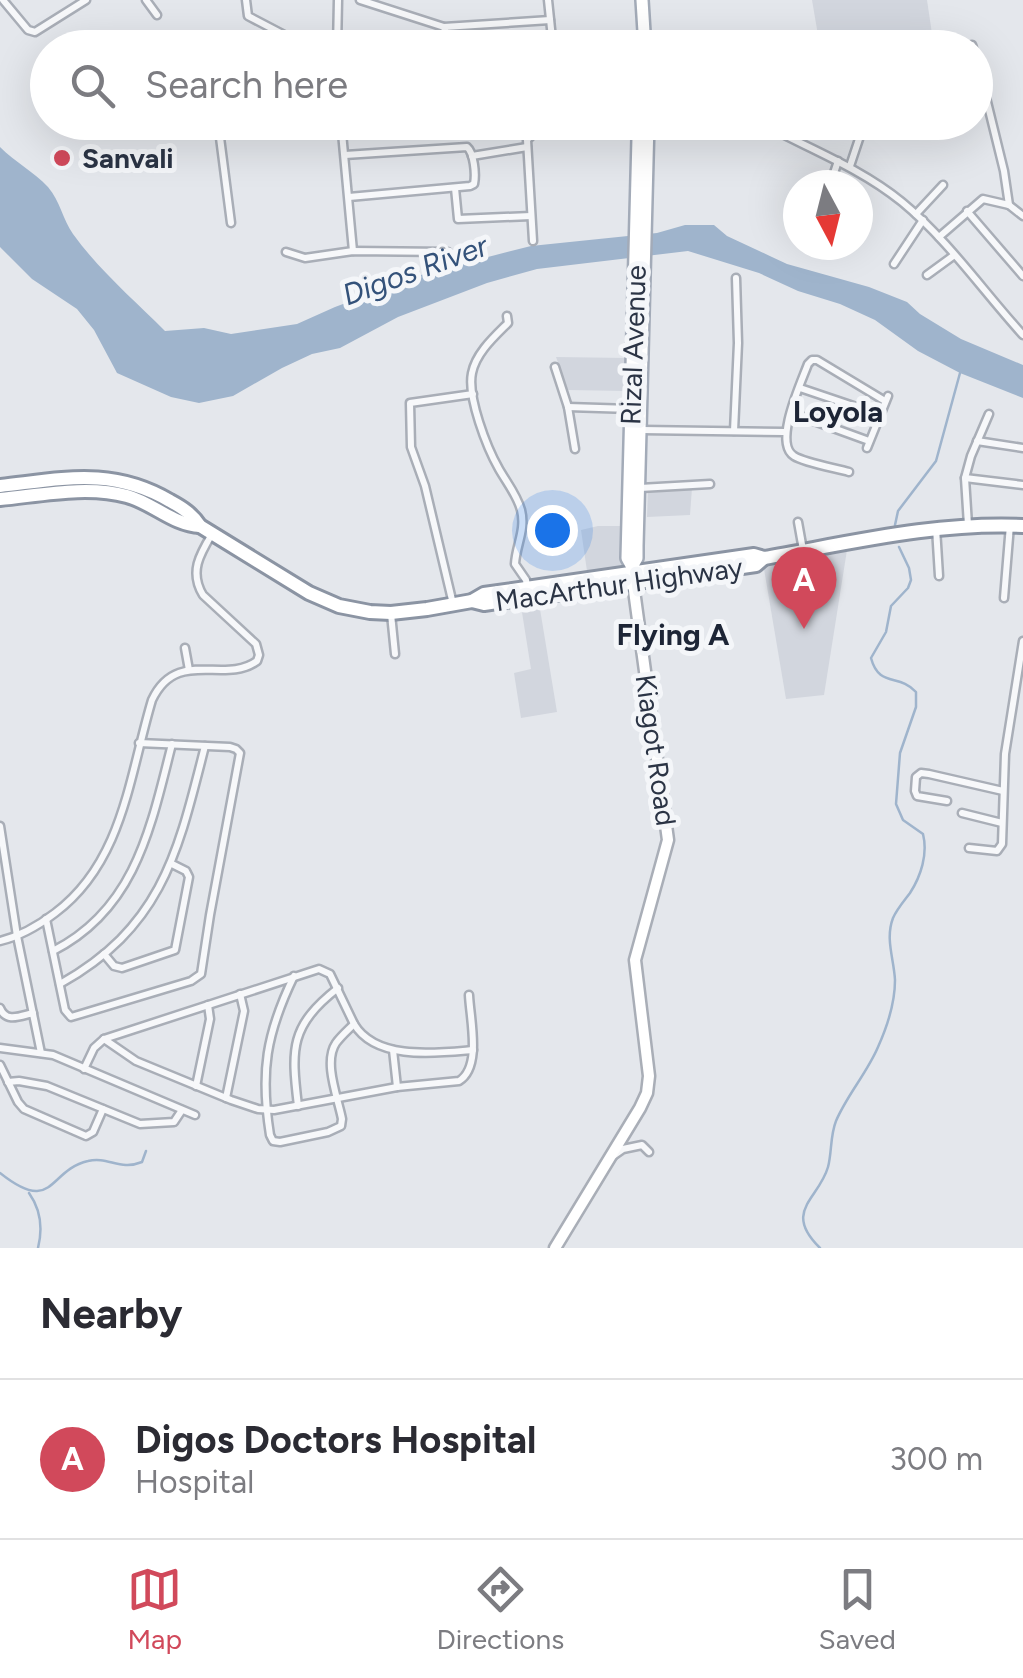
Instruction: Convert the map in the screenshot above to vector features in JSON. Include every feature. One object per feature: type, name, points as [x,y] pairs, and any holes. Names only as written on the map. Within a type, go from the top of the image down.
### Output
[{"type":"highway","name":"MacArthur Highway","points":[[0,486],[94,477],[120,480],[174,503],[192,514],[206,530],[326,601],[354,610],[391,613],[472,601],[484,604],[528,592],[632,574],[754,555],[764,558],[936,528],[1016,525]]},
{"type":"highway","name":"MacArthur Highway","points":[[0,499],[104,491],[146,503],[186,526],[206,530]]},
{"type":"main road","points":[[642,0],[644,30]]},
{"type":"main road","name":"Rizal Avenue","points":[[632,574],[627,558],[635,430],[643,140]]},
{"type":"main road","name":"Rizal Avenue","points":[[632,574],[639,488],[631,409],[640,264]]},
{"type":"street","points":[[3,0],[30,31]]},
{"type":"street","points":[[41,30],[86,0]]},
{"type":"street","points":[[146,0],[157,15]]},
{"type":"street","points":[[246,0],[248,16],[276,30]]},
{"type":"street","points":[[337,30],[338,0]]},
{"type":"street","points":[[548,0],[551,30]]},
{"type":"street","points":[[365,1],[444,27],[550,20]]},
{"type":"street","points":[[993,126],[1010,205]]},
{"type":"street","points":[[220,140],[231,222]]},
{"type":"street","points":[[343,140],[353,251]]},
{"type":"street","points":[[527,140],[533,241]]},
{"type":"street","points":[[795,140],[850,166],[916,214],[1023,334]]},
{"type":"street","points":[[850,166],[859,140]]},
{"type":"street","points":[[345,155],[466,147],[472,156],[475,183],[471,186],[350,196]]},
{"type":"street","points":[[472,156],[526,147]]},
{"type":"street","points":[[835,170],[838,161]]},
{"type":"street","points":[[916,214],[942,185]]},
{"type":"street","points":[[455,188],[458,219],[532,216]]},
{"type":"street","points":[[939,237],[983,198],[1010,205],[1023,216]]},
{"type":"street","points":[[967,212],[1023,276]]},
{"type":"street","points":[[894,264],[923,220]]},
{"type":"street","points":[[286,252],[305,258],[353,251],[448,252]]},
{"type":"street","points":[[926,275],[954,256]]},
{"type":"street","points":[[734,432],[736,278]]},
{"type":"street","points":[[507,316],[508,322],[484,348],[472,372],[489,446],[522,513],[515,564],[526,580],[528,592]]},
{"type":"street","points":[[792,413],[868,444],[887,399],[815,360],[808,364],[784,432],[786,446],[793,456],[849,472]]},
{"type":"street","points":[[556,367],[575,449]]},
{"type":"street","points":[[800,388],[880,416]]},
{"type":"street","points":[[454,605],[412,447],[410,403],[474,394]]},
{"type":"street","points":[[568,407],[631,409]]},
{"type":"street","points":[[968,525],[965,478],[989,414]]},
{"type":"street","points":[[635,430],[784,432]]},
{"type":"street","points":[[977,442],[1023,448]]},
{"type":"street","points":[[965,478],[1023,484]]},
{"type":"street","points":[[639,488],[710,484]]},
{"type":"street","points":[[798,522],[803,551]]},
{"type":"street","points":[[1004,598],[1016,525]]},
{"type":"street","points":[[936,528],[939,576]]},
{"type":"street","points":[[0,941],[46,919],[88,882],[118,824],[158,689],[171,677],[190,670],[246,667],[258,658],[254,641],[200,591],[196,561],[206,530]]},
{"type":"street","name":"Kiagot Road","points":[[555,1248],[647,1093],[649,1058],[635,960],[668,840],[632,574]]},
{"type":"street","points":[[391,613],[395,654]]},
{"type":"street","points":[[969,848],[999,850],[1002,844],[1006,739],[1023,640]]},
{"type":"street","points":[[184,648],[190,670]]},
{"type":"street","points":[[46,919],[66,1013],[75,1017],[191,981],[201,974],[239,751],[140,743]]},
{"type":"street","points":[[53,951],[100,917],[129,877],[146,842],[172,744]]},
{"type":"street","points":[[60,984],[104,954],[148,906],[172,864],[204,746]]},
{"type":"street","points":[[947,802],[917,796],[914,791],[918,774],[1003,790]]},
{"type":"street","points":[[962,813],[1002,824]]},
{"type":"street","points":[[0,826],[41,1052]]},
{"type":"street","points":[[104,954],[119,968],[175,950],[189,878],[188,872],[172,864]]},
{"type":"street","points":[[84,1068],[96,1045],[104,1039],[294,976],[325,970],[362,1035],[393,1050],[427,1054],[472,1050]]},
{"type":"street","points":[[294,976],[274,1021],[264,1076],[273,1141],[328,1132],[341,1126],[332,1054],[336,1042],[354,1024]]},
{"type":"street","points":[[298,1106],[295,1062],[301,1027],[317,1005],[338,988]]},
{"type":"street","points":[[226,1098],[244,1010],[240,994]]},
{"type":"street","points":[[104,1039],[128,1057],[226,1098],[266,1110],[465,1078],[473,1062],[469,995]]},
{"type":"street","points":[[196,1086],[210,1019],[208,1004]]},
{"type":"street","points":[[0,1008],[9,1018],[33,1013]]},
{"type":"street","points":[[0,1048],[41,1052],[195,1115]]},
{"type":"street","points":[[393,1050],[397,1087]]},
{"type":"street","points":[[0,1065],[28,1112],[86,1136],[94,1130],[103,1110]]},
{"type":"street","points":[[8,1082],[40,1084],[143,1124],[174,1122],[182,1110]]},
{"type":"street","points":[[608,1160],[624,1149],[642,1144],[649,1152]]},
{"type":"shaded area","points":[[812,0],[927,0],[931,30],[817,30]]},
{"type":"shaded area","points":[[556,357],[627,358],[626,391],[568,390]]},
{"type":"shaded area","points":[[692,488],[690,515],[647,517],[648,489]]},
{"type":"shaded area","points":[[624,526],[624,566],[587,571],[581,530]]},
{"type":"shaded area","points":[[847,550],[824,695],[786,699],[763,563]]},
{"type":"shaded area","points":[[539,603],[557,712],[521,718],[514,673],[531,669],[521,606]]},
{"type":"water","points":[[0,147],[48,187],[83,247],[165,331],[204,328],[231,334],[297,324],[429,272],[531,246],[657,233],[685,225],[714,225],[727,236],[787,264],[907,302],[961,339],[1023,365],[1023,398],[960,373],[918,351],[875,320],[840,304],[688,251],[537,269],[487,283],[398,317],[340,348],[312,354],[233,396],[199,403],[171,397],[117,373],[94,330],[77,309],[32,279],[0,247]]},
{"type":"waterway","points":[[895,525],[898,511],[936,461],[960,373]]},
{"type":"waterway","points":[[820,1248],[809,1235],[803,1215],[828,1167],[836,1121],[873,1057],[887,1023],[895,980],[891,926],[917,879],[924,857],[923,834],[903,820],[896,804],[900,753],[916,707],[916,692],[884,677],[871,658],[886,632],[891,606],[911,580],[899,547]]},
{"type":"waterway","points":[[0,1173],[31,1191],[41,1190],[88,1161],[134,1164],[142,1162],[146,1151]]},
{"type":"waterway","points":[[29,1193],[40,1219],[38,1248]]},
{"type":"place","name":"Sanvali","points":[[62,158]]},
{"type":"place","name":"Digos Doctors Hospital","points":[[804,629]]},
{"type":"district","name":"Loyola","points":[[838,411]]},
{"type":"district","name":"Flying A","points":[[673,634]]},
{"type":"water label","name":"Digos River","points":[[415,270]]}]
